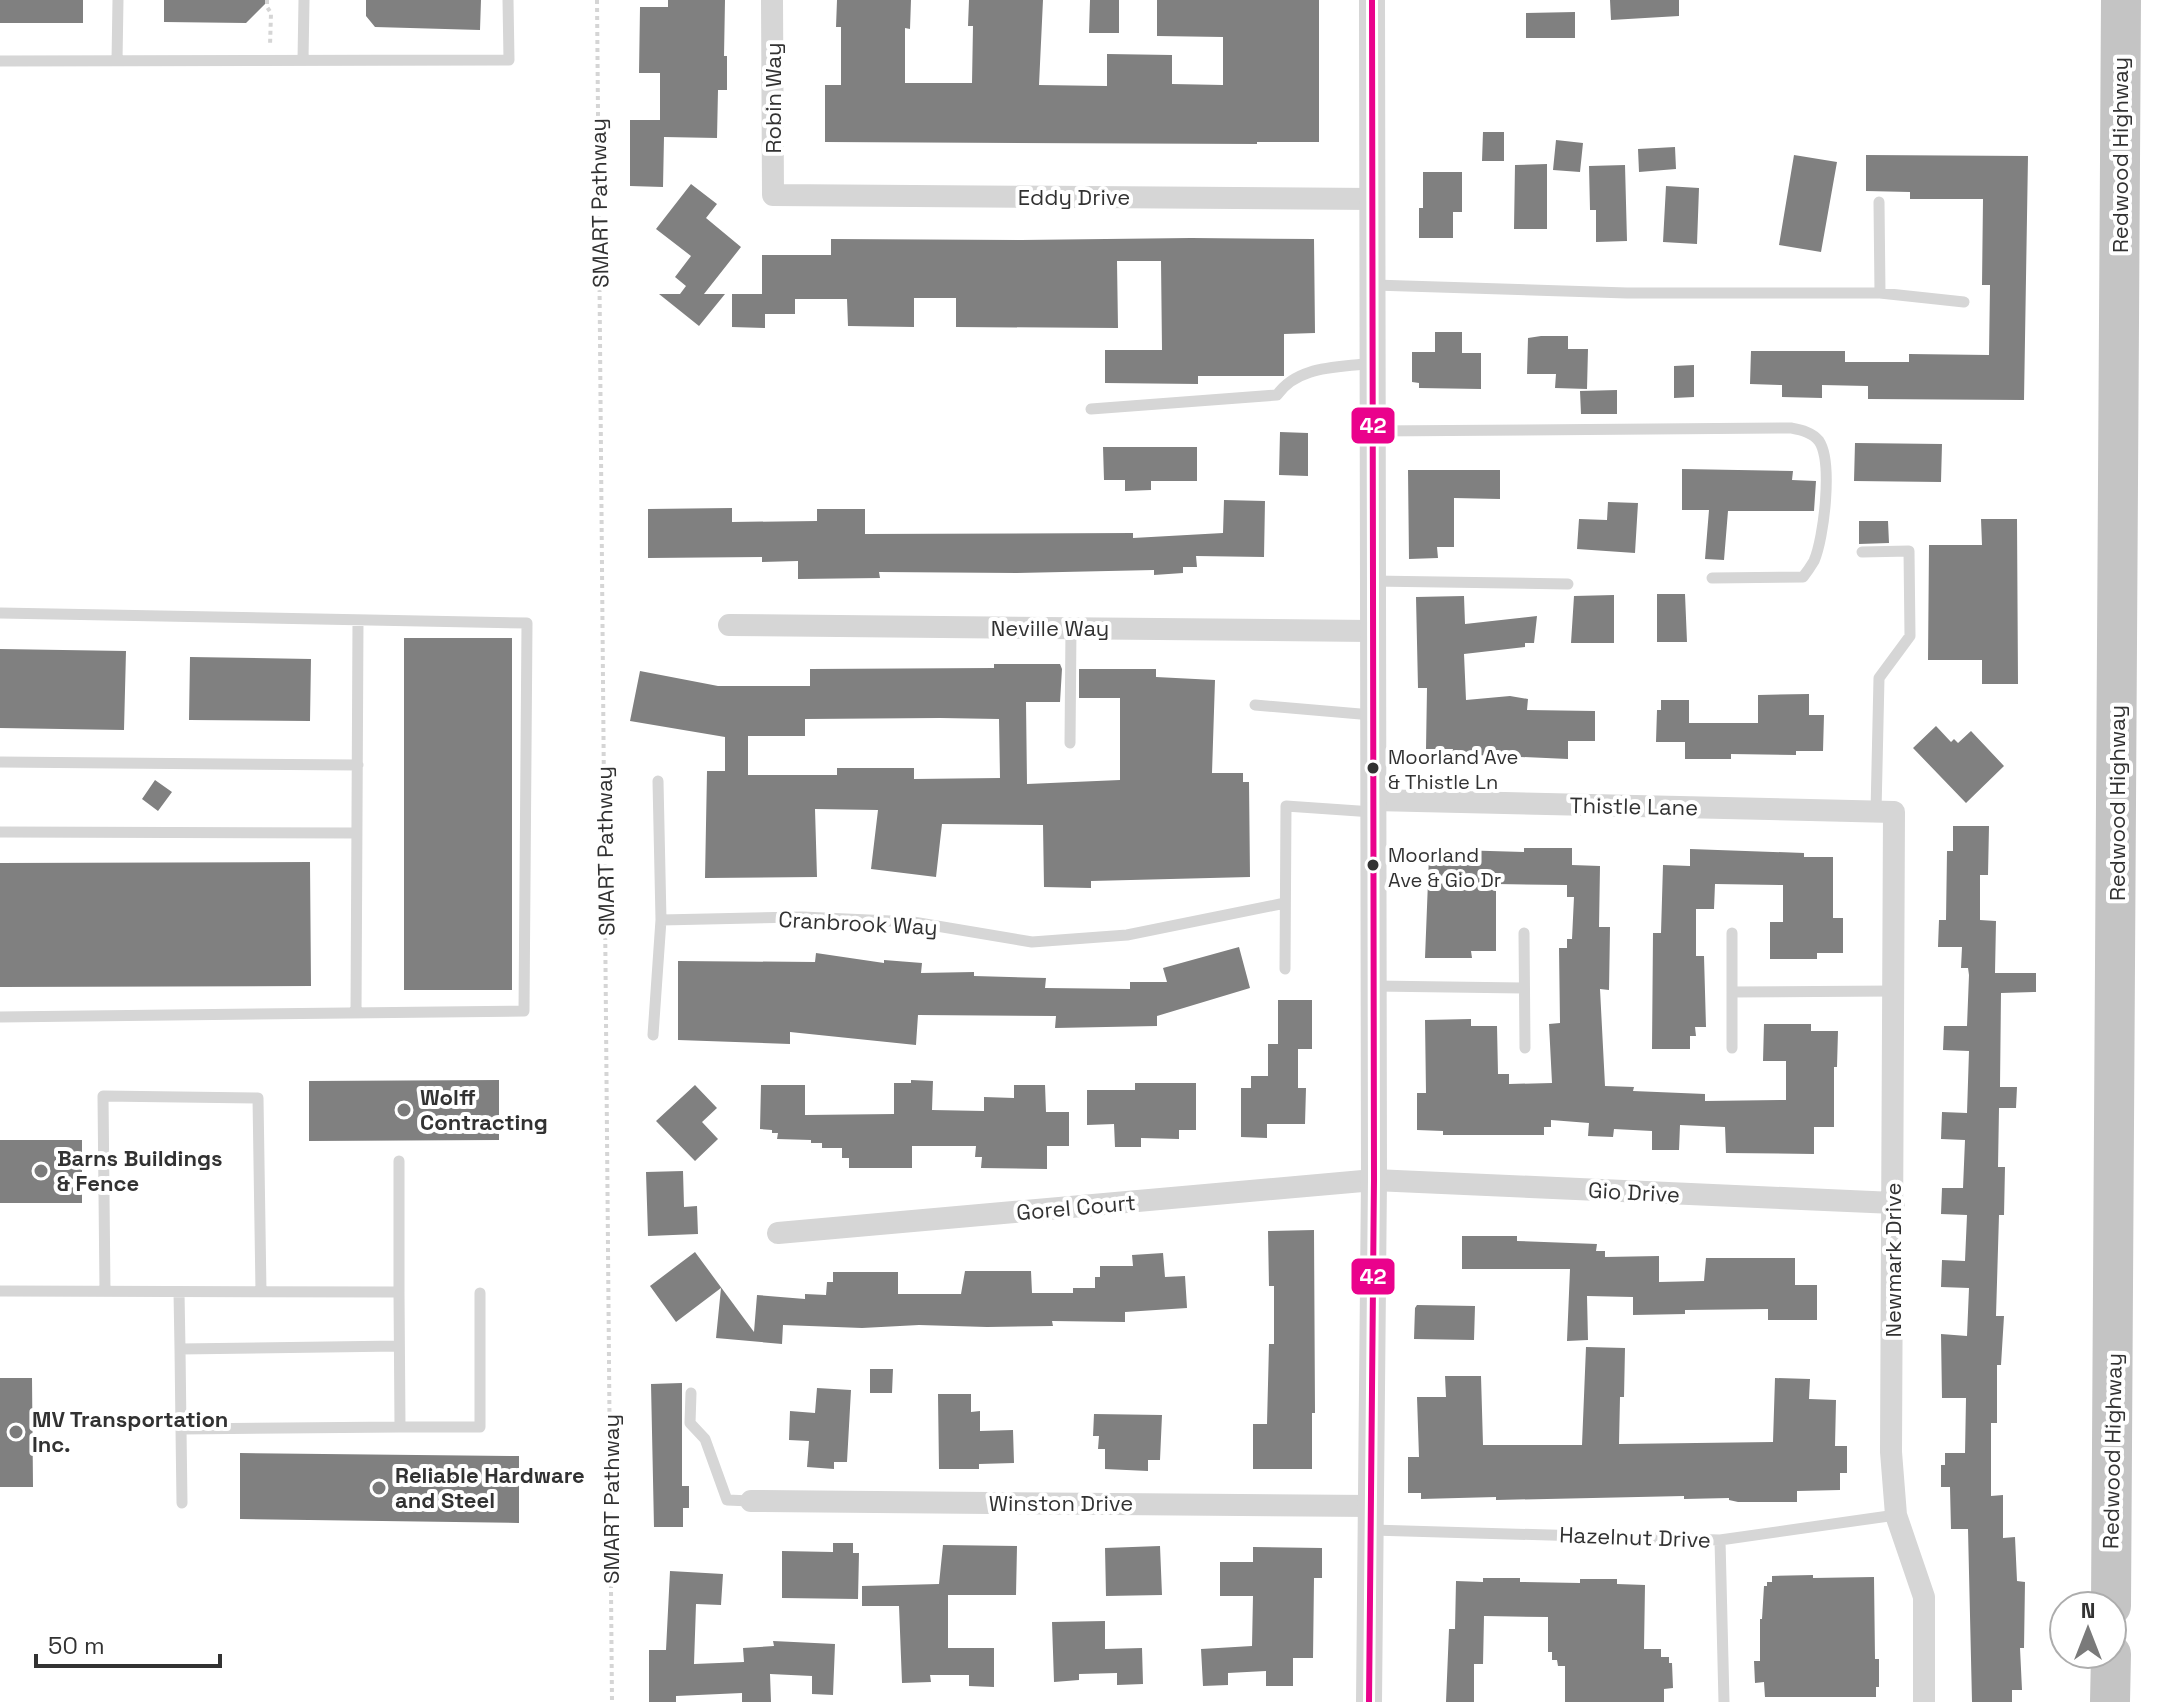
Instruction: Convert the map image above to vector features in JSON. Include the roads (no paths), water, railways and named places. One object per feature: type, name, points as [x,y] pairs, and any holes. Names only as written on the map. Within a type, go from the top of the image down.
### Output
[{"type":"highway","name":"Redwood Highway","points":[[2111,1590],[2121,0]]},
{"type":"highway","points":[[2110,1702],[2111,1670]]},
{"type":"street","name":"Robin Way","points":[[772,0],[773,195]]},
{"type":"street","points":[[1369,1702],[1374,1180],[1372,0]]},
{"type":"street","name":"Eddy Drive","points":[[773,195],[1374,199]]},
{"type":"street","name":"Neville Way","points":[[729,625],[1371,631]]},
{"type":"street","name":"Thistle Lane","points":[[1374,806],[1885,812]]},
{"type":"street","name":"Newmark Drive","points":[[1885,812],[1894,991],[1891,1452],[1896,1515],[1924,1597],[1924,1702]]},
{"type":"street","name":"Gio Drive","points":[[1374,1180],[1894,1203]]},
{"type":"street","name":"Gorel Court","points":[[778,1233],[1374,1180]]},
{"type":"street","name":"Winston Drive","points":[[751,1501],[1371,1518]]},
{"type":"lane","points":[[117,61],[118,0]]},
{"type":"lane","points":[[303,60],[304,0]]},
{"type":"lane","points":[[0,61],[509,60],[508,0]]},
{"type":"lane","points":[[1879,202],[1880,293]]},
{"type":"lane","points":[[1373,285],[1627,293],[1880,293],[1964,302]]},
{"type":"lane","points":[[1091,409],[1277,395],[1286,382],[1311,371],[1373,363]]},
{"type":"lane","points":[[1372,431],[1791,428],[1808,432],[1818,440],[1826,468],[1822,532],[1814,562],[1803,577],[1712,578]]},
{"type":"lane","points":[[1862,552],[1909,551],[1910,636],[1879,678],[1885,812]]},
{"type":"lane","points":[[1371,581],[1568,584]]},
{"type":"lane","points":[[0,613],[527,623],[524,1011],[0,1017]]},
{"type":"lane","points":[[356,1013],[358,620]]},
{"type":"lane","points":[[1070,743],[1071,628]]},
{"type":"lane","points":[[1255,705],[1372,715]]},
{"type":"lane","points":[[0,762],[358,765]]},
{"type":"lane","points":[[653,1035],[661,920],[658,781]]},
{"type":"lane","points":[[1285,969],[1286,806],[1374,806]]},
{"type":"lane","points":[[0,832],[357,833]]},
{"type":"lane","name":"Cranbrook Way","points":[[661,920],[802,917],[913,922],[1032,942],[1127,935],[1285,903]]},
{"type":"lane","points":[[1524,933],[1525,1048]]},
{"type":"lane","points":[[1732,933],[1732,1048]]},
{"type":"lane","points":[[1374,986],[1523,988]]},
{"type":"lane","points":[[1732,992],[1894,991]]},
{"type":"lane","points":[[105,1291],[103,1096],[258,1098],[261,1292]]},
{"type":"lane","points":[[399,1161],[400,1427]]},
{"type":"lane","points":[[0,1291],[399,1292]]},
{"type":"lane","points":[[179,1292],[182,1503]]},
{"type":"lane","points":[[181,1429],[480,1427],[480,1293]]},
{"type":"lane","points":[[180,1349],[399,1346]]},
{"type":"lane","points":[[691,1393],[690,1423],[705,1439],[727,1500],[751,1501]]},
{"type":"lane","name":"Hazelnut Drive","points":[[1371,1518],[1720,1540],[1896,1515]]},
{"type":"lane","points":[[1720,1540],[1724,1702]]},
{"type":"place","name":"Moorland Ave & Thistle Ln","points":[[1373,768]]},
{"type":"place","name":"Moorland Ave & Gio Dr","points":[[1373,865]]},
{"type":"place","name":"Wolff Contracting","points":[[404,1110]]},
{"type":"place","name":"Barns Buildings & Fence","points":[[41,1171]]},
{"type":"place","name":"MV Transportation Inc.","points":[[16,1432]]},
{"type":"place","name":"Reliable Hardware and Steel","points":[[379,1488]]}]
